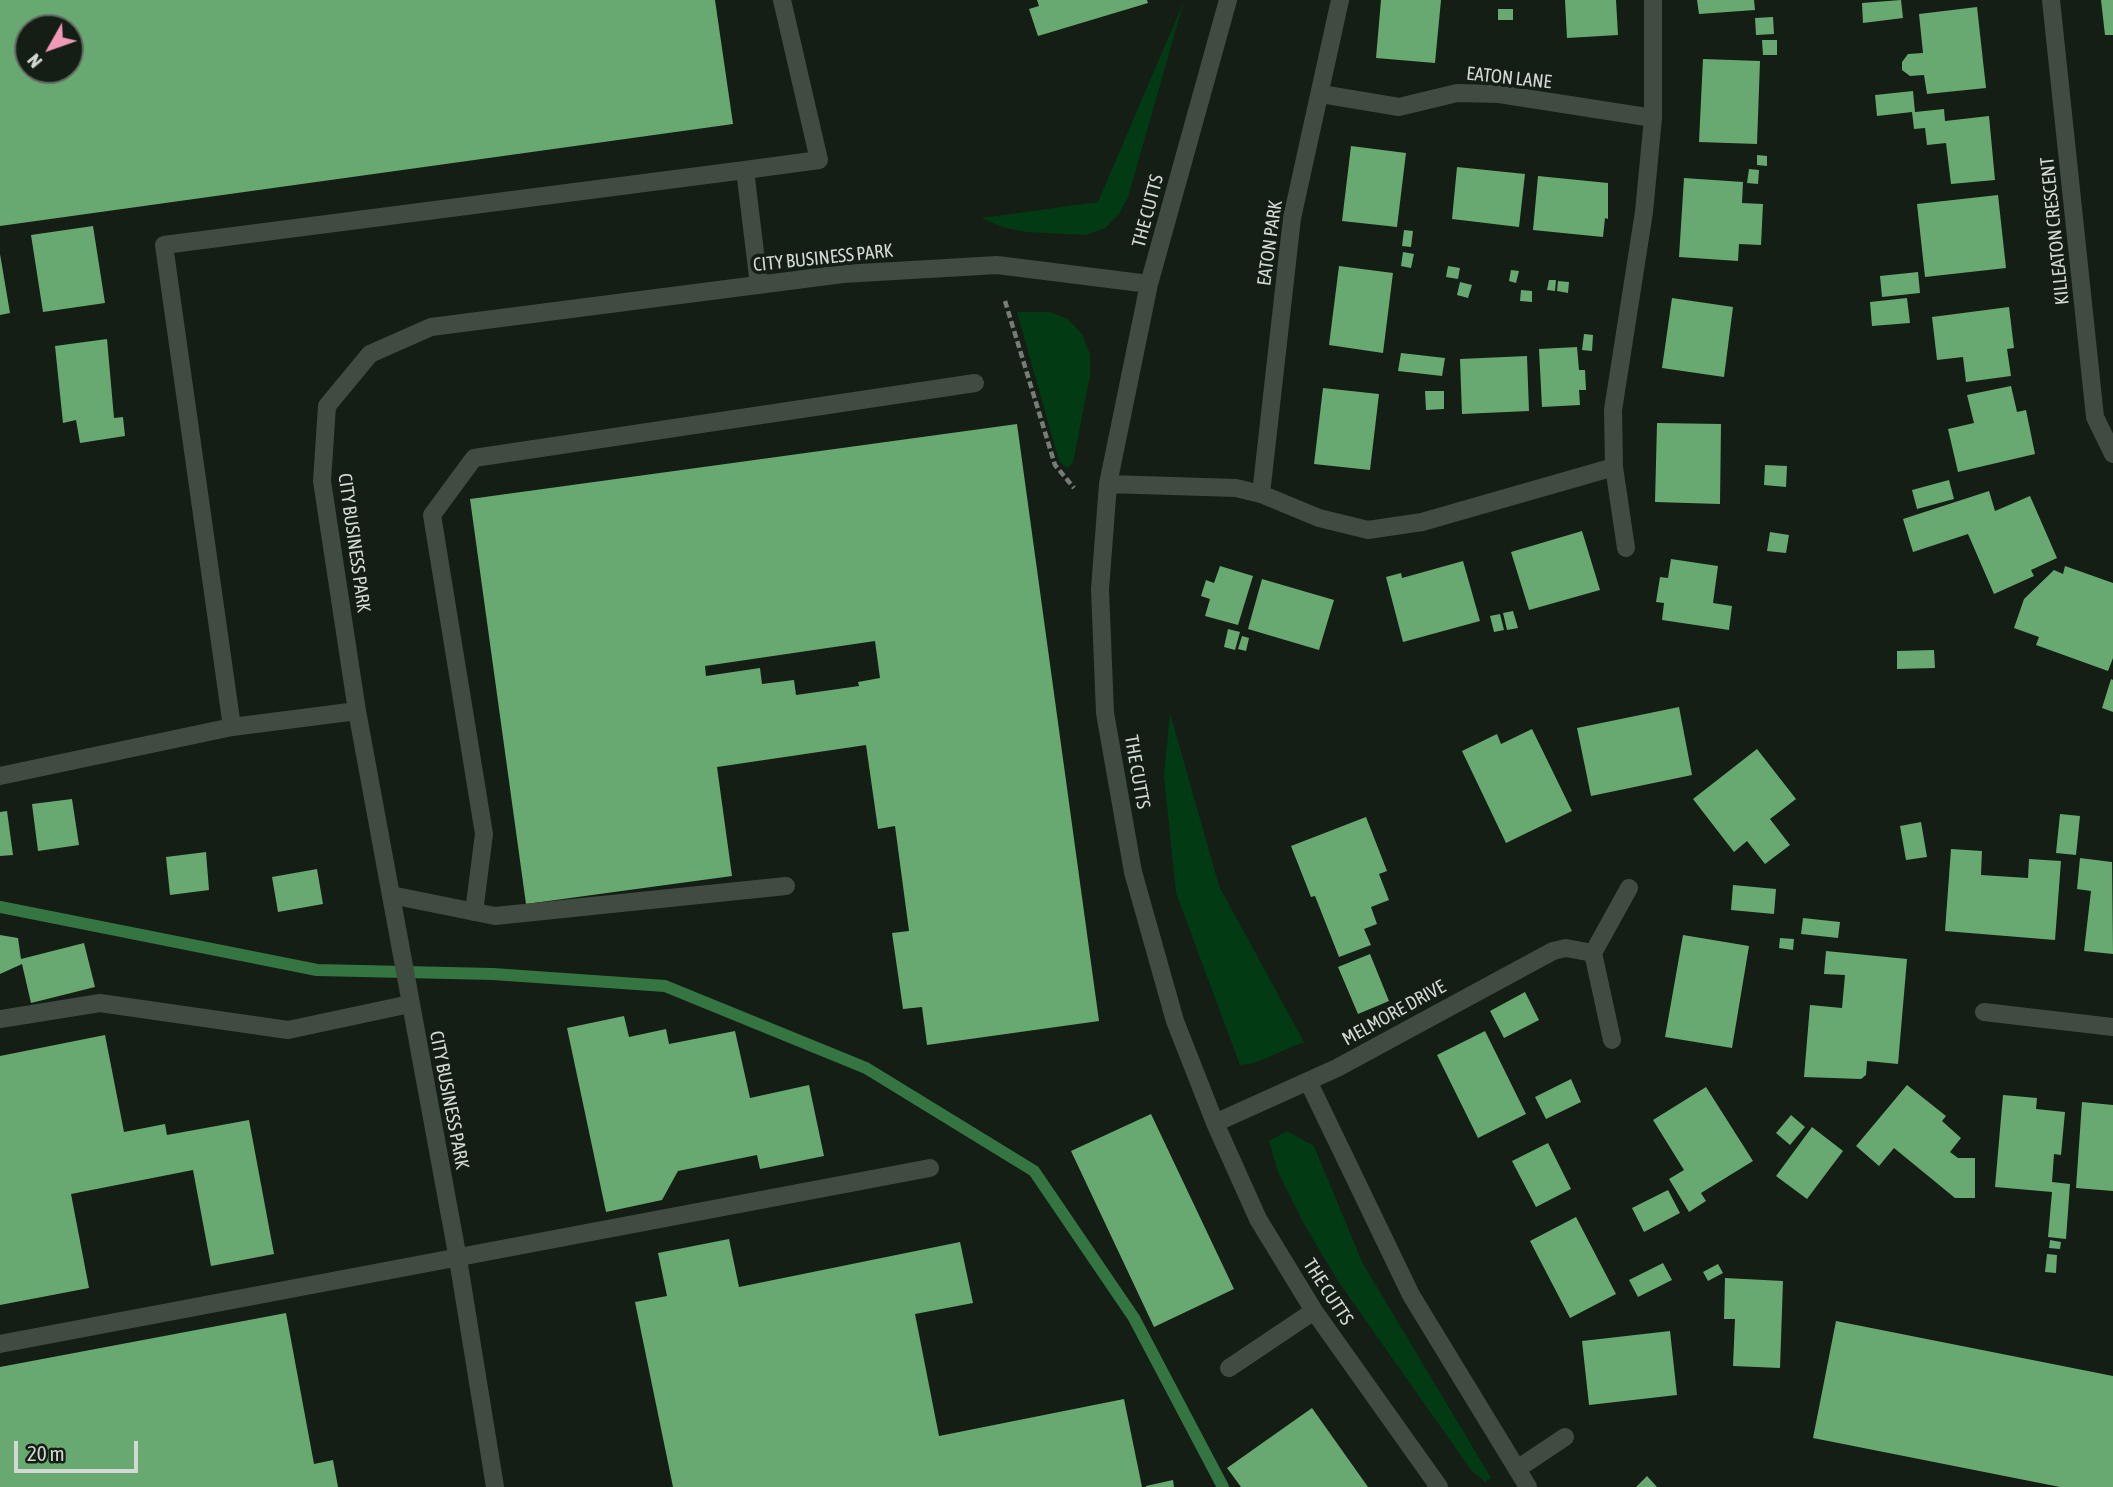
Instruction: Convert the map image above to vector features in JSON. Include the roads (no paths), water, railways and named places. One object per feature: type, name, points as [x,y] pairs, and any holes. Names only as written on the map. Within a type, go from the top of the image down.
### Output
[{"type":"street","points":[[232,727],[164,245],[819,160],[782,0]]},
{"type":"street","name":"THE CUTTS","points":[[1228,0],[1149,284],[1108,484],[1100,589],[1105,713],[1133,872],[1175,1021],[1215,1123],[1258,1219],[1314,1311],[1439,1487]]},
{"type":"street","name":"EATON PARK","points":[[1261,494],[1292,218],[1340,0]]},
{"type":"street","points":[[1626,548],[1614,467],[1614,410],[1644,212],[1653,118],[1653,0]]},
{"type":"street","name":"KILLEATON CRESCENT","points":[[2051,0],[2095,417],[2113,454]]},
{"type":"street","name":"EATON LANE","points":[[1321,94],[1399,107],[1457,93],[1499,94],[1653,118]]},
{"type":"street","points":[[744,170],[759,285]]},
{"type":"street","name":"CITY BUSINESS PARK","points":[[495,1487],[458,1259],[357,711],[322,481],[327,406],[370,354],[431,327],[843,274],[997,265],[1149,284]]},
{"type":"street","points":[[474,912],[484,834],[432,515],[474,458],[975,383]]},
{"type":"street","points":[[1108,484],[1202,485],[1261,494],[1319,518],[1368,530],[1422,522],[1498,498],[1614,467]]},
{"type":"street","points":[[0,776],[232,727],[357,711]]},
{"type":"street","points":[[391,895],[495,916],[786,887]]},
{"type":"street","points":[[1612,1040],[1593,953],[1629,888]]},
{"type":"street","name":"MELMORE DRIVE","points":[[1215,1123],[1308,1081],[1553,951],[1566,948],[1593,953]]},
{"type":"street","points":[[0,1019],[100,1003],[288,1030],[408,995]]},
{"type":"street","points":[[1984,1012],[2113,1027]]},
{"type":"street","points":[[1308,1081],[1411,1295],[1528,1487]]},
{"type":"street","points":[[0,1344],[930,1168]]},
{"type":"street","points":[[1229,1368],[1314,1311]]},
{"type":"street","points":[[1517,1469],[1566,1437]]},
{"type":"waterway","points":[[0,907],[317,970],[493,974],[665,986],[866,1068],[1034,1171],[1134,1318],[1223,1487]]}]
